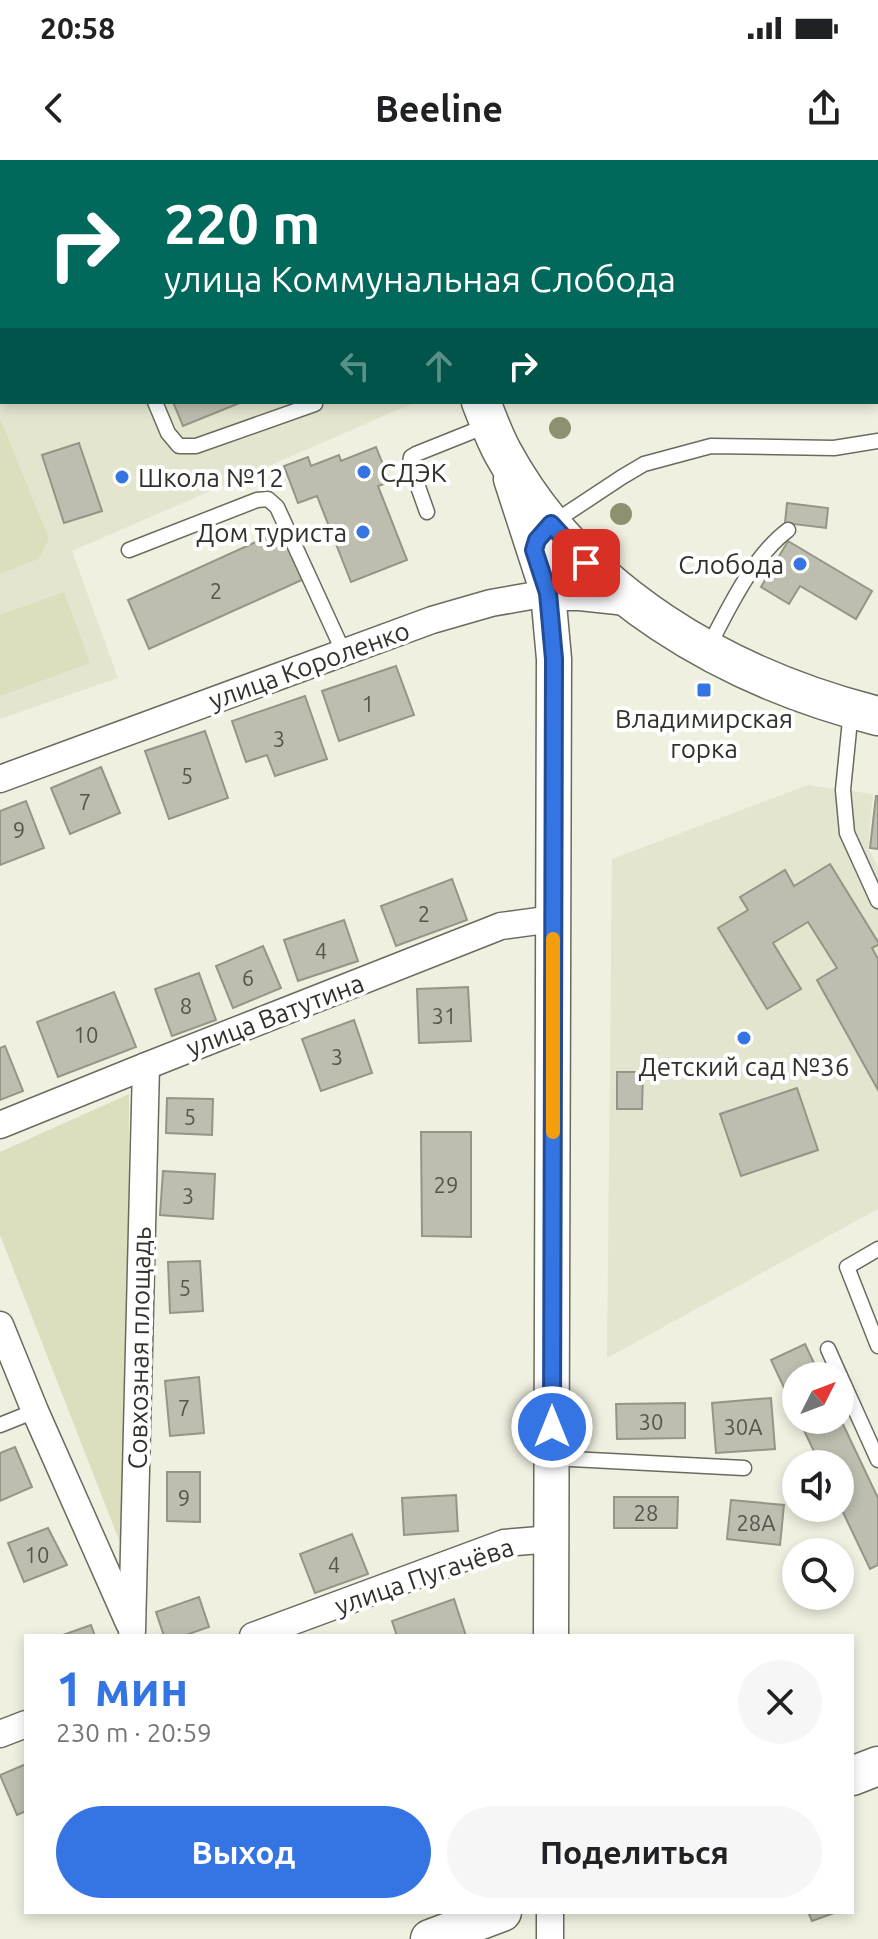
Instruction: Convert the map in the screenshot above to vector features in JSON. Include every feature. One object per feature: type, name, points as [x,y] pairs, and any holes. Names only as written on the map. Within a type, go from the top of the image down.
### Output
[{"type":"main road","points":[[491,426],[543,537],[627,598],[707,650],[779,684],[865,713]]},
{"type":"main road","points":[[854,1775],[878,1766]]},
{"type":"main road","points":[[430,1939],[497,1914]]},
{"type":"street","points":[[543,537],[554,659],[551,1634]]},
{"type":"street","name":"улица Короленко","points":[[0,779],[432,620],[491,603],[548,593],[627,598]]},
{"type":"street","name":"улица Ватутина","points":[[0,1125],[501,926],[553,919]]},
{"type":"street","name":"Совхозная площадь","points":[[133,1633],[146,1066]]},
{"type":"street","name":"Совхозная площадь","points":[[0,1325],[133,1633]]},
{"type":"street","name":"улица Пугачёва","points":[[258,1634],[504,1543],[552,1539]]},
{"type":"street","points":[[0,1734],[24,1725]]},
{"type":"street","points":[[550,1914],[550,1939]]},
{"type":"lane","points":[[156,404],[168,433],[179,446],[196,446],[313,404]]},
{"type":"lane","points":[[427,512],[410,464],[411,457],[491,426]]},
{"type":"lane","points":[[543,537],[644,464],[711,446],[834,448],[878,441]]},
{"type":"lane","points":[[129,550],[257,500],[268,499],[277,507],[344,653]]},
{"type":"lane","points":[[707,650],[749,575],[777,538],[788,530]]},
{"type":"lane","points":[[865,713],[843,790],[847,833],[878,901]]},
{"type":"lane","points":[[878,1249],[847,1267],[878,1346]]},
{"type":"lane","points":[[828,1349],[834,1362]]},
{"type":"lane","points":[[854,1407],[878,1460]]},
{"type":"lane","points":[[0,1425],[35,1411]]},
{"type":"lane","points":[[552,1458],[744,1468]]},
{"type":"shaded area","name":"Школа №12","points":[[0,404],[411,404],[72,551],[118,678],[0,719]]},
{"type":"shaded area","points":[[0,418],[49,539],[38,559],[0,574]]},
{"type":"shaded area","points":[[64,592],[90,663],[0,696],[0,615]]},
{"type":"shaded area","name":"Детский сад №36","points":[[808,785],[873,794],[868,848],[878,867],[878,1209],[607,1358],[612,859]]},
{"type":"shaded area","points":[[129,1094],[128,1563],[0,1235],[0,1152]]},
{"type":"building","points":[[174,404],[237,404],[183,426]]},
{"type":"building","points":[[79,443],[102,511],[64,523],[42,455]]},
{"type":"building","name":"Дом туриста","points":[[376,447],[390,482],[378,486],[407,560],[351,582],[317,496],[298,503],[284,466],[308,457],[311,466],[339,455],[341,461]]},
{"type":"building","points":[[787,503],[828,508],[826,528],[785,523]]},
{"type":"building","points":[[282,530],[304,579],[149,649],[128,600]]},
{"type":"building","name":"Слобода","points":[[788,541],[872,591],[856,619],[800,586],[789,604],[761,587]]},
{"type":"building","points":[[396,666],[414,715],[339,741],[322,691]]},
{"type":"building","points":[[305,696],[327,759],[275,776],[267,755],[246,762],[232,721]]},
{"type":"building","points":[[205,731],[228,798],[169,819],[145,751]]},
{"type":"building","points":[[101,767],[120,813],[70,834],[51,788]]},
{"type":"building","points":[[878,796],[878,849],[870,848]]},
{"type":"building","points":[[26,801],[44,848],[0,865],[0,811]]},
{"type":"building","points":[[830,864],[878,942],[872,948],[878,959],[878,1090],[817,980],[837,968],[808,922],[773,943],[801,989],[767,1009],[718,928],[748,910],[740,897],[785,870],[794,886]]},
{"type":"building","points":[[452,879],[467,920],[396,946],[381,906]]},
{"type":"building","points":[[344,920],[358,961],[298,981],[284,940]]},
{"type":"building","points":[[263,946],[281,988],[233,1008],[216,966]]},
{"type":"building","points":[[199,973],[216,1020],[172,1036],[155,989]]},
{"type":"building","points":[[468,987],[471,1041],[419,1043],[417,989]]},
{"type":"building","points":[[114,992],[136,1047],[58,1077],[37,1022]]},
{"type":"building","points":[[354,1020],[372,1073],[321,1091],[302,1039]]},
{"type":"building","points":[[5,1046],[23,1091],[0,1100],[0,1048]]},
{"type":"building","points":[[617,1072],[643,1072],[642,1109],[617,1109]]},
{"type":"building","points":[[797,1088],[818,1150],[741,1176],[720,1114]]},
{"type":"building","points":[[167,1098],[213,1099],[212,1135],[166,1133]]},
{"type":"building","points":[[421,1132],[471,1132],[471,1237],[422,1236]]},
{"type":"building","points":[[163,1171],[215,1174],[213,1219],[160,1215]]},
{"type":"building","points":[[200,1261],[203,1311],[170,1313],[168,1262]]},
{"type":"building","points":[[805,1344],[813,1362],[782,1362],[782,1383],[771,1360]]},
{"type":"building","points":[[199,1377],[204,1433],[170,1436],[165,1381]]},
{"type":"building","points":[[771,1398],[775,1449],[716,1453],[712,1403]]},
{"type":"building","points":[[685,1403],[685,1438],[617,1439],[616,1404]]},
{"type":"building","points":[[806,1434],[848,1434],[878,1498],[878,1565],[870,1569],[848,1522],[854,1522],[854,1450],[813,1450]]},
{"type":"building","points":[[15,1447],[32,1487],[0,1501],[0,1453]]},
{"type":"building","points":[[167,1472],[200,1472],[200,1522],[167,1521]]},
{"type":"building","points":[[456,1495],[458,1531],[404,1535],[402,1498]]},
{"type":"building","points":[[614,1497],[678,1497],[677,1528],[614,1528]]},
{"type":"building","points":[[731,1500],[782,1505],[780,1545],[727,1539]]},
{"type":"building","points":[[48,1528],[67,1565],[24,1582],[8,1543]]},
{"type":"building","points":[[352,1534],[368,1574],[315,1593],[300,1554]]},
{"type":"building","points":[[199,1597],[209,1627],[189,1634],[163,1634],[156,1612]]},
{"type":"building","points":[[454,1599],[465,1634],[396,1634],[392,1621]]},
{"type":"building","points":[[91,1625],[94,1634],[66,1634]]},
{"type":"building","points":[[24,1765],[24,1812],[17,1815],[0,1775]]},
{"type":"building","points":[[809,1914],[831,1914],[812,1921]]},
{"type":"slow traffic","points":[[553,939],[553,1132]]},
{"type":"place","name":"СДЭК","points":[[364,472]]},
{"type":"place","name":"Школа №12","points":[[122,477]]},
{"type":"place","name":"Дом туриста","points":[[363,532]]},
{"type":"place","name":"Слобода","points":[[800,564]]},
{"type":"place","name":"Владимирская горка","points":[[704,690]]},
{"type":"place","name":"Детский сад №36","points":[[744,1038]]},
{"type":"route","points":[[552,1427],[554,659],[548,593],[534,550],[537,540],[551,524],[586,563]]}]
